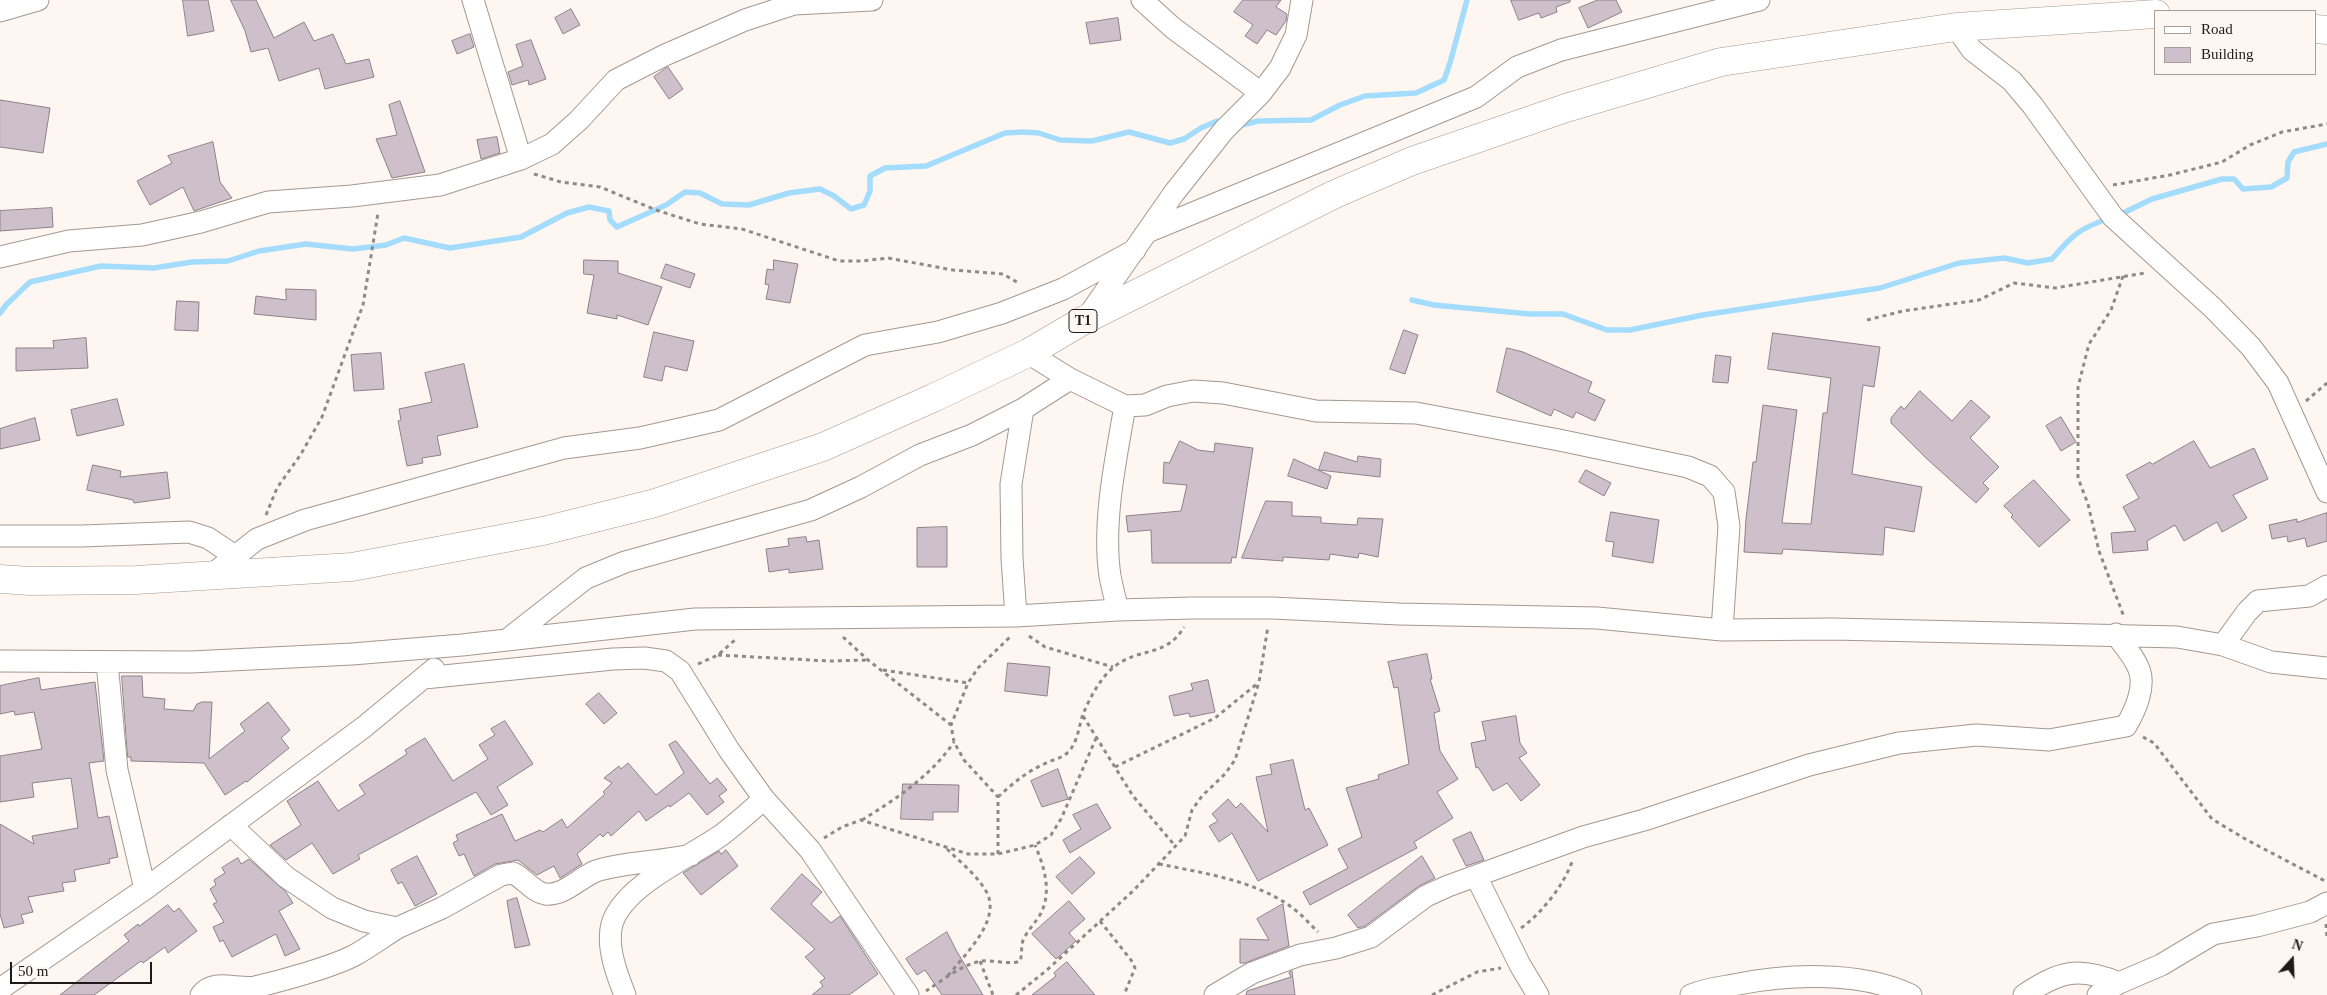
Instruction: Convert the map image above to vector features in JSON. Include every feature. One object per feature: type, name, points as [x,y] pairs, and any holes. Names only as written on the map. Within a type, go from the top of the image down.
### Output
[{"type":"highway","name":"T1","points":[[0,579],[30,581],[209,577],[352,567],[543,531],[655,503],[823,447],[1028,353],[1086,319],[1335,194],[1412,161],[1566,108],[1721,62],[1956,27],[2154,14]]},
{"type":"street","points":[[0,11],[38,0]]},
{"type":"street","points":[[474,0],[511,162]]},
{"type":"street","points":[[0,257],[9,253],[69,241],[142,235],[200,222],[268,202],[380,193],[440,185],[511,162],[552,144],[616,80],[665,55],[745,20],[794,2],[872,0]]},
{"type":"street","points":[[1142,0],[1174,28],[1261,93]]},
{"type":"street","points":[[1086,319],[1174,193],[1224,130],[1261,93],[1280,68],[1296,35],[1302,0]]},
{"type":"street","points":[[1147,232],[1476,97],[1517,68],[1561,50],[1759,0]]},
{"type":"street","points":[[1956,27],[1972,50],[2012,81],[2033,106],[2113,217],[2251,347],[2278,383],[2327,492]]},
{"type":"street","points":[[209,577],[257,539],[305,520],[564,448],[640,438],[720,420],[865,345],[938,332],[1002,313],[1064,289],[1135,250]]},
{"type":"street","points":[[1028,353],[1070,379],[1125,406],[1145,405],[1167,396],[1193,391],[1223,393],[1316,411],[1416,413],[1550,438],[1688,467],[1710,476],[1724,492],[1729,526],[1722,630]]},
{"type":"street","points":[[508,640],[586,578],[625,562],[811,510],[861,487],[920,454],[972,435],[1023,409],[1070,379]]},
{"type":"street","points":[[1118,610],[1110,574],[1109,526],[1111,495],[1125,406]]},
{"type":"street","points":[[1016,622],[1012,558],[1011,484],[1023,409]]},
{"type":"street","points":[[0,536],[82,536],[190,532],[208,538],[235,556]]},
{"type":"street","points":[[2223,646],[2247,612],[2258,601],[2309,596],[2327,586]]},
{"type":"street","points":[[0,661],[191,662],[352,654],[462,645],[695,619],[821,617],[1016,622],[1118,610],[1272,608],[1399,614],[1597,618],[1722,630],[1834,629],[2123,634],[2178,637],[2223,646],[2271,662],[2317,666],[2327,681]]},
{"type":"street","points":[[1215,995],[1252,973],[1300,955],[1336,948],[1371,937],[1426,896],[1476,876],[1583,837],[1680,808],[1809,765],[1899,743],[1976,735],[2049,740],[2126,726],[2136,709],[2140,690],[2139,668],[2123,634]]},
{"type":"street","points":[[0,989],[145,889],[364,727],[462,645]]},
{"type":"street","points":[[424,678],[644,658],[666,661],[680,671],[728,750],[764,799],[810,850],[908,995]]},
{"type":"street","points":[[107,662],[116,770],[145,889]]},
{"type":"street","points":[[625,995],[618,977],[612,945],[612,925],[620,907],[659,874],[720,835],[764,799]]},
{"type":"street","points":[[231,825],[286,877],[332,908],[364,921],[397,928]]},
{"type":"street","points":[[201,995],[208,987],[216,985],[234,991],[254,987],[324,967],[354,956],[397,928],[442,908],[501,875],[513,873],[543,894],[558,894],[589,874],[609,867],[662,862],[691,855]]},
{"type":"street","points":[[1476,876],[1520,965],[1538,995]]},
{"type":"street","points":[[2098,995],[2119,982],[2161,965],[2213,934],[2256,926],[2310,912],[2327,903]]},
{"type":"street","points":[[2024,995],[2043,982],[2067,973],[2094,973],[2119,982]]},
{"type":"street","points":[[1691,995],[1763,978],[1831,977],[1892,986],[1912,995]]},
{"type":"path","points":[[2085,178],[2099,187],[2170,175],[2222,162],[2250,145],[2282,132],[2327,124]]},
{"type":"path","points":[[511,162],[561,182],[600,188],[665,213],[700,224],[742,229],[839,261],[888,258],[954,270],[1003,274],[1016,281],[1038,298]]},
{"type":"path","points":[[257,539],[277,488],[301,454],[322,417],[363,306],[380,193]]},
{"type":"path","points":[[1868,320],[1903,311],[1979,300],[2014,283],[2055,288],[2170,270]]},
{"type":"path","points":[[2123,276],[2111,310],[2090,344],[2078,388],[2078,478],[2088,504],[2099,551],[2123,634]]},
{"type":"path","points":[[2292,412],[2327,383]]},
{"type":"path","points":[[998,797],[1019,778],[1045,763],[1059,759],[1070,750],[1077,738],[1083,715],[1091,698],[1113,667],[1176,640],[1193,608]]},
{"type":"path","points":[[1016,995],[1047,970],[1100,921],[1185,836],[1192,810],[1202,796],[1225,774],[1235,760],[1259,682],[1272,608]]},
{"type":"path","points":[[821,617],[868,660],[951,725]]},
{"type":"path","points":[[680,671],[718,655],[759,618]]},
{"type":"path","points":[[998,854],[998,797],[964,760],[954,742],[951,725],[968,683],[978,668],[1006,642],[1016,622],[1045,646],[1113,667]]},
{"type":"path","points":[[718,655],[828,661],[868,660]]},
{"type":"path","points":[[882,670],[968,683]]},
{"type":"path","points":[[1115,767],[1215,718],[1259,682]]},
{"type":"path","points":[[1083,715],[1133,796],[1176,847]]},
{"type":"path","points":[[2126,726],[2154,743],[2212,819],[2247,840],[2327,882]]},
{"type":"path","points":[[861,820],[968,854],[998,854],[1035,845],[1051,835],[1097,736]]},
{"type":"path","points":[[810,850],[842,827],[861,820],[895,800],[930,771],[954,742]]},
{"type":"path","points":[[1506,938],[1528,922],[1559,886],[1571,866],[1583,837]]},
{"type":"path","points":[[920,995],[963,968],[980,961],[998,960],[1016,963],[1020,961],[1021,944],[1045,904],[1047,888],[1042,862],[1035,845]]},
{"type":"path","points":[[945,979],[980,935],[987,923],[990,911],[988,893],[978,880],[946,848]]},
{"type":"path","points":[[1159,863],[1240,883],[1269,893],[1291,906],[1336,948]]},
{"type":"path","points":[[1100,921],[1131,960],[1135,968],[1124,995]]},
{"type":"path","points":[[980,961],[993,995]]},
{"type":"path","points":[[1432,995],[1477,972],[1520,965]]},
{"type":"building","points":[[183,0],[208,0],[214,31],[188,36]]},
{"type":"building","points":[[231,0],[256,0],[274,38],[304,22],[314,41],[333,34],[346,64],[369,59],[374,77],[325,89],[319,68],[279,81],[268,48],[251,52],[245,31]]},
{"type":"building","points":[[1243,0],[1281,0],[1276,7],[1287,14],[1286,21],[1276,35],[1267,30],[1257,44],[1245,36],[1253,25],[1234,12]]},
{"type":"building","points":[[1511,0],[1570,0],[1570,2],[1556,7],[1557,12],[1541,18],[1539,13],[1519,20]]},
{"type":"building","points":[[1598,0],[1616,0],[1622,12],[1588,28],[1579,8]]},
{"type":"building","points":[[571,9],[580,25],[563,34],[555,18]]},
{"type":"building","points":[[1118,18],[1121,40],[1090,44],[1086,23]]},
{"type":"building","points":[[470,34],[474,47],[457,54],[452,41]]},
{"type":"building","points":[[531,40],[546,79],[529,85],[528,80],[512,85],[508,72],[523,66],[516,45]]},
{"type":"building","points":[[668,67],[683,89],[669,99],[654,77]]},
{"type":"building","points":[[0,100],[50,108],[43,153],[0,147]]},
{"type":"building","points":[[400,101],[425,172],[392,178],[376,139],[397,135],[389,105]]},
{"type":"building","points":[[497,137],[500,153],[481,159],[477,140]]},
{"type":"building","points":[[213,142],[220,182],[232,198],[194,211],[183,187],[150,205],[137,181],[172,163],[168,156]]},
{"type":"building","points":[[52,208],[53,227],[0,231],[0,211]]},
{"type":"building","points":[[584,260],[618,261],[618,273],[662,287],[648,325],[617,315],[617,319],[587,313],[594,275],[584,274]]},
{"type":"building","points":[[774,260],[798,264],[790,303],[766,299],[769,285],[765,284],[767,269],[773,270]]},
{"type":"building","points":[[666,264],[695,274],[690,288],[661,278]]},
{"type":"building","points":[[286,289],[316,290],[316,320],[254,314],[256,296],[286,300]]},
{"type":"building","points":[[177,301],[199,302],[198,331],[175,330]]},
{"type":"building","points":[[1404,330],[1418,335],[1405,374],[1390,369]]},
{"type":"building","points":[[654,332],[694,341],[687,371],[665,366],[662,381],[644,377]]},
{"type":"building","points":[[1773,333],[1880,347],[1874,387],[1863,385],[1852,474],[1922,487],[1914,532],[1885,527],[1883,555],[1783,549],[1782,554],[1744,552],[1753,462],[1756,462],[1763,405],[1797,410],[1782,523],[1811,524],[1823,413],[1827,413],[1831,378],[1768,369]]},
{"type":"building","points":[[86,338],[88,368],[16,371],[16,348],[54,348],[53,341]]},
{"type":"building","points":[[1507,348],[1523,352],[1592,382],[1588,392],[1605,400],[1595,421],[1576,412],[1573,418],[1554,409],[1551,416],[1497,392]]},
{"type":"building","points":[[381,353],[384,389],[354,391],[351,355]]},
{"type":"building","points":[[1716,355],[1731,357],[1728,383],[1713,382]]},
{"type":"building","points":[[464,364],[478,427],[437,436],[441,455],[422,458],[423,463],[407,466],[398,421],[401,420],[399,409],[432,402],[425,373]]},
{"type":"building","points":[[1920,391],[1952,421],[1971,400],[1990,417],[1970,438],[1999,467],[1983,483],[1989,489],[1976,503],[1927,459],[1891,423],[1891,418],[1901,406],[1904,409]]},
{"type":"building","points":[[117,399],[124,425],[77,436],[71,410]]},
{"type":"building","points":[[2061,417],[2076,442],[2061,451],[2046,426]]},
{"type":"building","points":[[35,418],[40,440],[0,449],[0,429]]},
{"type":"building","points":[[1180,441],[1198,450],[1214,452],[1215,443],[1253,448],[1236,558],[1232,557],[1231,563],[1152,563],[1151,530],[1128,532],[1126,516],[1181,511],[1187,485],[1163,483],[1164,462],[1169,463]]},
{"type":"building","points":[[2194,441],[2210,468],[2254,448],[2268,479],[2233,495],[2247,518],[2222,532],[2217,522],[2184,541],[2175,525],[2147,541],[2148,550],[2113,553],[2111,533],[2136,531],[2123,507],[2139,498],[2126,475],[2150,462],[2152,464]]},
{"type":"building","points":[[1325,452],[1357,462],[1358,456],[1381,459],[1380,477],[1319,470]]},
{"type":"building","points":[[1294,459],[1331,476],[1327,489],[1288,476]]},
{"type":"building","points":[[93,465],[121,471],[120,477],[167,472],[170,498],[134,503],[133,500],[87,490]]},
{"type":"building","points":[[1586,470],[1611,483],[1604,496],[1579,482]]},
{"type":"building","points":[[2034,480],[2070,520],[2039,547],[2011,517],[2013,515],[2004,506]]},
{"type":"building","points":[[1266,501],[1292,502],[1292,516],[1321,517],[1321,523],[1357,525],[1358,518],[1383,519],[1378,557],[1359,553],[1358,558],[1330,554],[1329,560],[1283,557],[1283,561],[1242,558]]},
{"type":"building","points":[[1611,512],[1659,520],[1653,563],[1612,556],[1614,542],[1606,541]]},
{"type":"building","points":[[2327,513],[2327,541],[2307,547],[2305,538],[2288,542],[2287,536],[2272,539],[2269,525],[2297,519],[2297,522]]},
{"type":"building","points":[[947,527],[947,567],[917,567],[917,528]]},
{"type":"building","points":[[806,537],[807,542],[819,540],[823,569],[789,573],[789,569],[769,572],[766,549],[789,546],[788,539]]},
{"type":"building","points":[[1427,654],[1432,679],[1430,679],[1440,711],[1434,713],[1440,751],[1458,779],[1437,792],[1453,818],[1414,842],[1417,848],[1310,905],[1303,892],[1348,868],[1338,849],[1362,837],[1346,788],[1379,779],[1378,775],[1409,764],[1398,687],[1394,688],[1388,662]]},
{"type":"building","points":[[1008,663],[1050,667],[1047,696],[1005,691]]},
{"type":"building","points":[[122,676],[142,676],[143,697],[165,699],[164,709],[193,711],[197,704],[212,702],[209,759],[245,731],[240,724],[268,702],[290,730],[281,738],[289,748],[247,782],[225,795],[204,763],[131,761],[131,757],[128,757]]},
{"type":"building","points":[[39,678],[41,690],[95,682],[104,761],[89,763],[98,818],[109,816],[118,857],[109,859],[110,863],[74,870],[76,881],[62,883],[64,891],[28,897],[33,912],[21,915],[24,923],[4,928],[0,914],[0,824],[34,844],[32,836],[78,828],[71,778],[32,783],[34,797],[0,802],[0,756],[42,749],[34,712],[15,715],[14,711],[0,714],[0,686]]},
{"type":"building","points":[[1208,680],[1215,712],[1190,717],[1189,713],[1174,716],[1169,696],[1193,690],[1191,684]]},
{"type":"building","points":[[599,693],[617,713],[604,724],[586,704]]},
{"type":"building","points":[[1516,716],[1520,743],[1527,753],[1519,758],[1540,785],[1521,801],[1507,783],[1493,791],[1478,767],[1476,768],[1471,743],[1486,740],[1482,722]]},
{"type":"building","points":[[505,721],[533,764],[497,787],[508,805],[491,815],[476,792],[358,855],[360,859],[333,874],[312,843],[286,860],[270,845],[301,825],[287,801],[318,781],[338,811],[365,794],[359,785],[407,754],[405,750],[425,738],[453,781],[488,759],[479,745],[495,735],[491,729]]},
{"type":"building","points":[[676,741],[710,784],[717,778],[727,790],[719,796],[724,802],[707,815],[689,793],[646,821],[639,811],[611,836],[608,832],[603,837],[600,834],[577,854],[582,864],[560,878],[554,866],[537,875],[518,860],[495,864],[474,876],[464,854],[459,856],[453,843],[458,840],[456,835],[502,814],[515,841],[540,830],[543,832],[562,819],[567,828],[605,794],[603,792],[612,783],[604,778],[619,766],[621,769],[628,763],[656,795],[684,773],[669,745]]},
{"type":"building","points":[[1293,760],[1305,810],[1309,808],[1328,845],[1258,881],[1232,833],[1219,842],[1209,826],[1218,821],[1212,814],[1228,799],[1236,808],[1241,803],[1268,832],[1256,777],[1272,774],[1270,765]]},
{"type":"building","points":[[1058,769],[1068,799],[1042,807],[1031,781]]},
{"type":"building","points":[[903,784],[959,785],[958,812],[933,812],[933,820],[901,819]]},
{"type":"building","points":[[1097,804],[1111,828],[1070,853],[1063,840],[1081,829],[1073,815]]},
{"type":"building","points":[[1471,832],[1484,860],[1466,866],[1453,840]]},
{"type":"building","points":[[726,850],[738,866],[701,895],[683,873],[719,851],[721,854]]},
{"type":"building","points":[[417,856],[437,894],[415,906],[402,882],[398,884],[391,870]]},
{"type":"building","points":[[1422,856],[1435,878],[1419,886],[1365,926],[1358,928],[1348,915]]},
{"type":"building","points":[[1080,857],[1095,873],[1072,894],[1056,877]]},
{"type":"building","points":[[238,858],[241,864],[249,859],[286,892],[293,903],[279,911],[300,949],[285,956],[276,934],[232,957],[223,940],[220,942],[213,927],[224,922],[213,904],[217,902],[210,889],[216,885],[214,880],[225,873],[222,868]]},
{"type":"building","points":[[802,874],[822,892],[811,904],[831,923],[840,916],[878,974],[849,995],[812,995],[823,986],[820,982],[825,978],[805,957],[815,949],[771,909]]},
{"type":"building","points":[[517,898],[530,945],[515,948],[507,901]]},
{"type":"building","points":[[1069,901],[1085,919],[1069,933],[1076,941],[1056,959],[1032,934]]},
{"type":"building","points":[[1283,904],[1289,946],[1245,963],[1240,963],[1240,939],[1269,940],[1257,919]]},
{"type":"building","points":[[168,905],[174,912],[179,908],[197,931],[168,953],[165,947],[143,963],[141,961],[94,995],[60,995],[129,941],[124,935]]},
{"type":"building","points":[[947,932],[983,995],[942,995],[925,970],[917,975],[906,959]]},
{"type":"building","points":[[1067,962],[1095,995],[1032,995],[1056,976],[1054,973]]},
{"type":"building","points":[[1292,971],[1295,995],[1246,995],[1247,991],[1291,977],[1289,973]]},
{"type":"waterway","points":[[1238,126],[1258,121],[1311,120],[1340,105],[1365,96],[1416,93],[1444,80],[1467,0]]},
{"type":"waterway","points":[[0,313],[30,282],[101,266],[154,268],[192,262],[228,261],[259,251],[306,244],[353,249],[386,245],[404,238],[450,248],[521,237],[567,213],[589,207],[609,211],[610,220],[617,227],[666,205],[685,192],[700,193],[722,204],[749,205],[789,193],[820,189],[834,196],[851,209],[864,205],[870,191],[870,176],[885,168],[926,166],[1005,133],[1039,133],[1060,140],[1092,141],[1129,132],[1170,143],[1184,139],[1201,128],[1217,121],[1221,126]]},
{"type":"waterway","points":[[2119,215],[2152,199],[2222,179],[2234,179],[2243,189],[2271,187],[2287,178],[2288,162],[2294,152],[2327,144]]},
{"type":"waterway","points":[[1412,300],[1434,305],[1530,314],[1563,314],[1607,330],[1630,330],[1703,315],[1880,288],[1959,263],[2004,258],[2028,263],[2052,259],[2077,233],[2110,218]]}]
